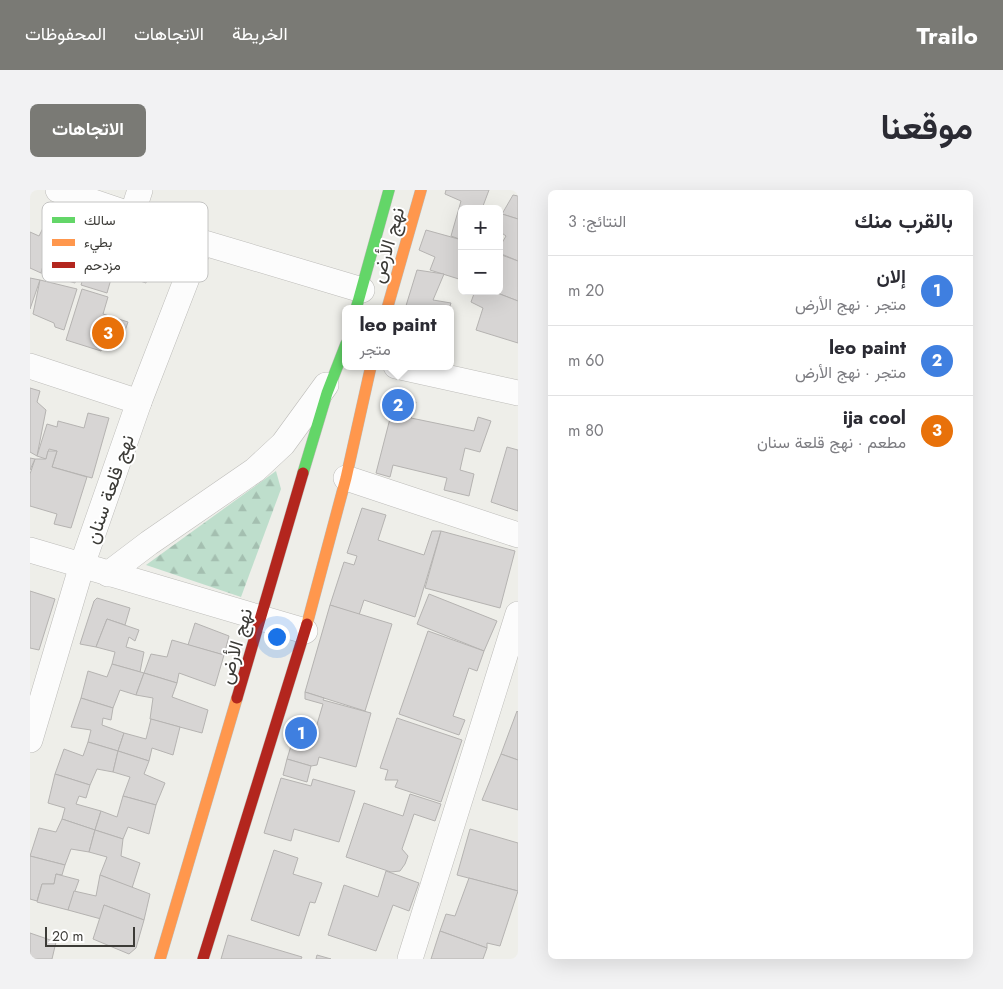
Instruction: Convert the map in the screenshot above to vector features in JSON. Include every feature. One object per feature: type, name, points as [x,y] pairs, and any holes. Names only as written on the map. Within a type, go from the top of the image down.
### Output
[{"type":"street","points":[[58,190],[92,202]]},
{"type":"street","points":[[136,202],[140,190]]},
{"type":"street","name":"نهج الأرض","points":[[360,299],[389,190]]},
{"type":"street","name":"نهج الأرض","points":[[388,305],[421,190]]},
{"type":"street","points":[[208,245],[360,299]]},
{"type":"street","name":"نهج قلعة سنان","points":[[30,740],[82,565],[139,402],[185,282]]},
{"type":"street","points":[[30,366],[139,402]]},
{"type":"street","points":[[108,574],[149,543],[255,470],[283,444],[325,385],[341,369]]},
{"type":"street","name":"نهج الأرض","points":[[160,959],[327,393],[341,369]]},
{"type":"street","points":[[203,959],[305,631],[346,478],[370,370]]},
{"type":"street","points":[[414,370],[518,393]]},
{"type":"street","points":[[346,478],[518,535]]},
{"type":"street","points":[[30,550],[305,631]]},
{"type":"street","points":[[410,959],[518,614]]},
{"type":"green space","points":[[276,471],[281,489],[241,597],[146,565]]},
{"type":"building","points":[[446,190],[489,190],[483,205],[460,205],[461,201],[445,194]]},
{"type":"building","points":[[513,195],[518,196],[518,219],[503,214]]},
{"type":"building","points":[[458,212],[458,239],[451,236]]},
{"type":"building","points":[[503,214],[518,219],[518,261],[503,255],[503,241],[506,236],[503,234]]},
{"type":"building","points":[[42,230],[41,273],[30,268],[30,232],[39,236]]},
{"type":"building","points":[[426,230],[458,239],[458,279],[430,270],[435,257],[419,250]]},
{"type":"building","points":[[503,255],[518,261],[518,301],[502,295]]},
{"type":"building","points":[[417,270],[444,274],[433,300],[451,303],[450,305],[406,305]]},
{"type":"building","points":[[30,278],[40,280],[30,309]]},
{"type":"building","points":[[40,280],[77,289],[64,330],[55,327],[54,323],[33,314]]},
{"type":"building","points":[[82,282],[110,282],[107,293],[81,285]]},
{"type":"building","points":[[82,289],[108,297],[103,314],[128,322],[121,342],[105,337],[101,351],[66,340]]},
{"type":"building","points":[[474,295],[502,295],[518,301],[518,343],[476,330],[483,308],[471,302]]},
{"type":"building","points":[[30,388],[40,391],[37,402],[46,410],[37,456],[30,452]]},
{"type":"building","points":[[398,398],[416,402],[411,418],[474,431],[478,417],[491,421],[480,452],[465,448],[460,470],[474,474],[469,496],[444,490],[447,478],[393,465],[390,477],[376,473],[394,403]]},
{"type":"building","points":[[88,413],[109,418],[92,478],[52,467],[57,451],[49,449],[46,459],[37,456],[47,424],[57,427],[58,421],[84,428]]},
{"type":"building","points":[[507,447],[518,450],[518,511],[491,502]]},
{"type":"building","points":[[48,451],[57,451],[52,467],[87,477],[71,528],[54,524],[57,514],[30,506],[30,474],[35,459],[46,459]]},
{"type":"building","points":[[30,458],[35,459],[30,470]]},
{"type":"building","points":[[362,508],[386,515],[378,540],[424,555],[432,531],[441,531],[415,617],[364,600],[359,615],[330,605],[344,562],[354,565],[357,556],[347,553]]},
{"type":"building","points":[[441,531],[515,551],[500,608],[425,588]]},
{"type":"building","points":[[30,591],[55,599],[39,650],[30,648]]},
{"type":"building","points":[[429,594],[497,621],[484,651],[417,624]]},
{"type":"building","points":[[97,598],[130,608],[125,625],[107,619],[96,647],[80,644],[94,601]]},
{"type":"building","points":[[330,605],[392,624],[365,711],[305,692]]},
{"type":"building","points":[[107,619],[139,630],[135,641],[129,637],[126,647],[144,652],[140,672],[112,664],[115,652],[96,647]]},
{"type":"building","points":[[195,623],[229,636],[224,655],[188,645]]},
{"type":"building","points":[[428,631],[484,651],[477,671],[469,668],[453,716],[465,720],[459,735],[399,714]]},
{"type":"building","points":[[172,640],[224,655],[215,686],[179,673],[177,683],[144,673],[151,654],[167,657]]},
{"type":"building","points":[[112,664],[144,673],[136,695],[120,690],[113,708],[81,698],[88,671],[107,677]]},
{"type":"building","points":[[144,673],[177,683],[172,697],[208,710],[202,733],[150,719],[153,698],[136,695]]},
{"type":"building","points":[[305,692],[324,698],[323,700],[371,713],[356,767],[319,757],[317,765],[311,766],[287,759],[297,726],[315,731],[323,704],[305,699]]},
{"type":"building","points":[[81,698],[113,708],[111,720],[103,718],[102,725],[124,733],[118,751],[88,742],[91,730],[71,727]]},
{"type":"building","points":[[518,712],[518,760],[501,754]]},
{"type":"building","points":[[397,718],[462,740],[441,802],[395,787],[398,780],[385,780],[388,770],[380,768]]},
{"type":"building","points":[[151,719],[180,727],[173,755],[152,748],[149,761],[118,751],[124,733],[146,739]]},
{"type":"building","points":[[88,742],[118,751],[113,772],[97,769],[90,785],[55,774],[64,749],[83,756]]},
{"type":"building","points":[[118,751],[149,761],[144,774],[165,783],[156,805],[123,796],[130,777],[113,772]]},
{"type":"building","points":[[501,754],[518,760],[518,810],[482,800]]},
{"type":"building","points":[[287,759],[311,766],[307,782],[283,775]]},
{"type":"building","points":[[55,774],[90,785],[86,798],[79,796],[76,804],[101,811],[95,830],[62,819],[65,808],[48,803]]},
{"type":"building","points":[[281,778],[311,786],[313,779],[355,791],[339,842],[294,829],[291,841],[264,833]]},
{"type":"building","points":[[410,794],[441,804],[435,821],[414,814],[402,849],[408,856],[400,871],[391,872],[346,857],[364,803],[403,816]]},
{"type":"building","points":[[123,796],[156,805],[149,834],[128,827],[123,839],[95,830],[101,811],[117,817]]},
{"type":"building","points":[[62,819],[95,830],[89,852],[71,849],[65,865],[30,856],[39,828],[56,832]]},
{"type":"building","points":[[470,829],[518,843],[518,891],[457,875]]},
{"type":"building","points":[[95,830],[123,839],[121,856],[140,863],[132,888],[100,875],[107,857],[89,852]]},
{"type":"building","points":[[274,850],[298,858],[293,874],[322,883],[315,903],[310,902],[299,936],[251,920]]},
{"type":"building","points":[[30,856],[65,865],[62,875],[56,874],[54,884],[42,884],[37,901],[30,899]]},
{"type":"building","points":[[386,871],[419,883],[409,911],[393,905],[376,951],[328,935],[344,885],[378,897]]},
{"type":"building","points":[[56,874],[79,880],[68,910],[37,902],[42,884],[54,884]]},
{"type":"building","points":[[100,875],[150,894],[144,920],[104,905],[101,919],[68,910],[74,891],[96,896]]},
{"type":"building","points":[[469,878],[518,891],[500,946],[487,943],[487,948],[440,931],[446,914],[455,916]]},
{"type":"building","points":[[104,905],[144,920],[136,948],[129,954],[93,939]]},
{"type":"building","points":[[440,931],[487,948],[483,959],[431,959]]},
{"type":"building","points":[[30,933],[56,942],[52,959],[30,959]]},
{"type":"building","points":[[228,935],[302,957],[301,959],[221,959]]},
{"type":"building","points":[[317,955],[331,959],[316,959]]},
{"type":"traffic: fast","points":[[357,305],[389,190]]},
{"type":"traffic: fast","points":[[303,473],[327,393],[342,354]]},
{"type":"traffic: slow","points":[[388,305],[421,190]]},
{"type":"traffic: slow","points":[[307,624],[346,478],[370,370]]},
{"type":"traffic: slow","points":[[160,959],[237,698]]},
{"type":"traffic: jam","points":[[237,698],[303,473]]},
{"type":"traffic: jam","points":[[203,959],[307,624]]},
{"type":"place","name":"ija cool","points":[[108,333]]},
{"type":"place","name":"leo paint","points":[[398,405]]},
{"type":"place","name":"إلان","points":[[301,733]]}]
